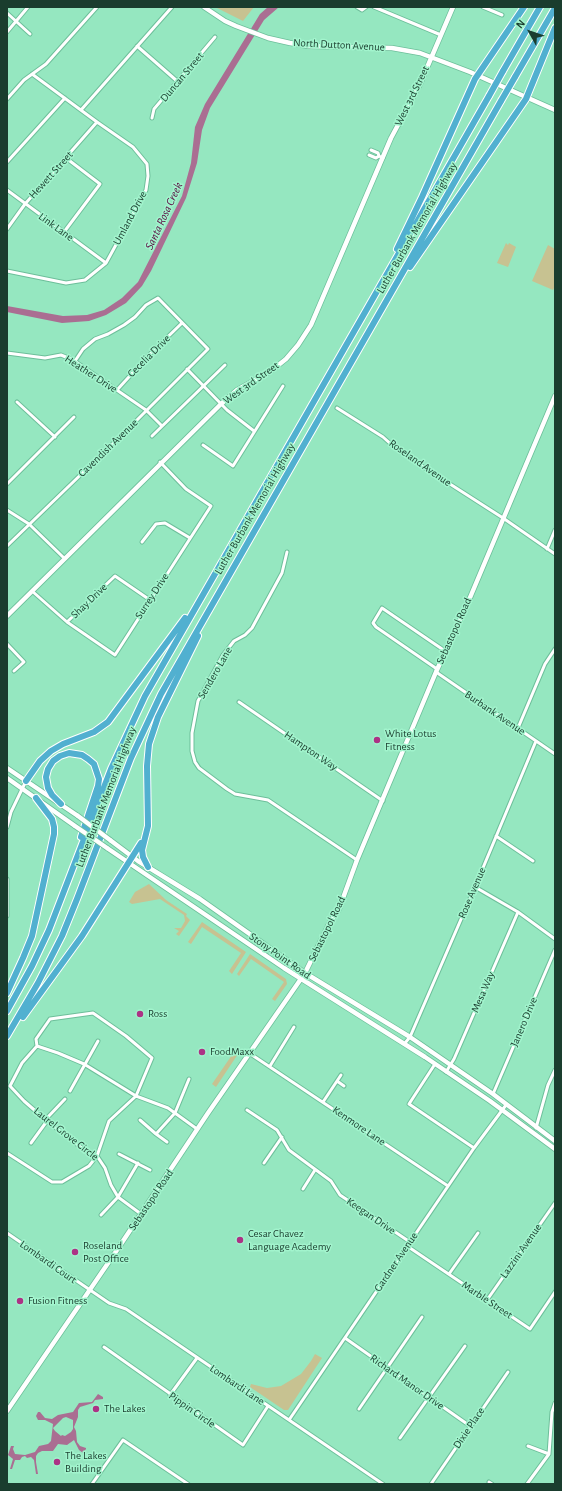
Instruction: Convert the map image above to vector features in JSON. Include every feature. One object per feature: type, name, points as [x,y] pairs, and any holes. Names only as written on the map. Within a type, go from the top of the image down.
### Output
[{"type":"highway","points":[[383,279],[477,75],[524,7]]},
{"type":"highway","name":"Luther Burbank Memorial Highway","points":[[7,1011],[44,942],[106,781],[132,722],[158,672],[540,7]]},
{"type":"highway","name":"Luther Burbank Memorial Highway","points":[[7,1037],[38,983],[67,924],[120,783],[142,731],[174,670],[555,8]]},
{"type":"highway","points":[[394,287],[430,238],[527,97],[555,28]]},
{"type":"highway","points":[[148,867],[143,857],[142,850],[147,830],[147,759],[153,730],[160,711],[200,632],[214,599]]},
{"type":"highway","points":[[26,781],[40,760],[59,745],[94,732],[108,722],[197,603]]},
{"type":"highway","points":[[61,804],[52,795],[48,788],[46,777],[48,769],[53,761],[60,756],[69,754],[82,755],[91,761],[96,768],[99,782],[82,833],[75,864]]},
{"type":"highway","points":[[7,993],[32,936],[54,834],[52,819],[36,798]]},
{"type":"highway","points":[[7,1037],[73,950],[131,860],[142,841],[147,810]]},
{"type":"main road","name":"North Dutton Avenue","points":[[204,7],[225,21],[268,38],[308,46],[392,48],[410,50],[477,75],[555,110]]},
{"type":"main road","name":"West 3rd Street","points":[[7,616],[160,462],[221,404],[237,390],[267,374],[276,367],[302,340],[313,320],[381,157],[420,84],[453,7]]},
{"type":"main road","name":"Sebastopol Road","points":[[7,1411],[197,1129],[302,979],[330,922],[339,909],[357,860],[445,651],[472,593],[555,396]]},
{"type":"main road","name":"Stony Point Road","points":[[7,768],[78,816],[110,840],[131,860],[302,979],[435,1064],[555,1149]]},
{"type":"main road","name":"Stony Point Road","points":[[7,778],[107,848],[148,867],[200,899],[305,973],[410,1037],[492,1094],[555,1141]]},
{"type":"main road","points":[[348,1009],[354,1007],[369,1013]]},
{"type":"street","points":[[7,32],[28,7]]},
{"type":"street","points":[[7,99],[24,80],[46,64],[97,7]]},
{"type":"street","points":[[81,110],[172,7]]},
{"type":"street","points":[[357,7],[362,10],[366,7]]},
{"type":"street","points":[[374,7],[441,35]]},
{"type":"street","points":[[483,7],[502,15]]},
{"type":"street","points":[[7,13],[30,34]]},
{"type":"street","name":"Duncan Street","points":[[152,118],[154,109],[215,37]]},
{"type":"street","points":[[137,46],[178,81]]},
{"type":"street","name":"Umland Drive","points":[[7,271],[66,283],[85,280],[106,263],[146,190],[148,176],[147,164],[134,147],[97,122],[32,74]]},
{"type":"street","points":[[7,162],[65,98]]},
{"type":"street","name":"Hewett Street","points":[[7,229],[25,204],[97,122]]},
{"type":"street","points":[[371,150],[378,153],[381,157]]},
{"type":"street","points":[[369,155],[376,158],[381,157]]},
{"type":"street","points":[[64,232],[100,184],[66,158]]},
{"type":"street","name":"Link Lane","points":[[7,190],[106,263]]},
{"type":"street","points":[[74,361],[83,349],[95,339],[124,325],[135,317],[146,305],[158,298],[182,323]]},
{"type":"street","name":"Cavendish Avenue","points":[[7,546],[208,349],[182,323]]},
{"type":"street","name":"Cecelia Drive","points":[[117,390],[148,356],[182,323]]},
{"type":"street","name":"Heather Drive","points":[[7,353],[45,358],[61,355],[74,361],[146,410],[162,426]]},
{"type":"street","points":[[152,436],[225,365]]},
{"type":"street","points":[[187,369],[221,404],[254,431]]},
{"type":"street","points":[[203,445],[233,466],[283,386]]},
{"type":"street","points":[[17,402],[55,437]]},
{"type":"street","name":"Roseland Avenue","points":[[337,408],[383,437],[393,446],[434,475],[503,518],[555,554]]},
{"type":"street","points":[[7,484],[74,417]]},
{"type":"street","name":"Surrey Drive","points":[[32,591],[67,622],[115,655],[211,506],[186,489],[160,462]]},
{"type":"street","points":[[7,510],[29,524],[64,558]]},
{"type":"street","points":[[142,542],[156,524],[166,523],[190,538]]},
{"type":"street","points":[[547,549],[555,530]]},
{"type":"street","name":"Sendero Lane","points":[[287,552],[282,573],[252,628],[245,635],[234,641],[223,655],[198,701],[192,733],[192,751],[195,762],[199,768],[227,789],[235,794],[268,800],[357,860]]},
{"type":"street","name":"Shay Drive","points":[[67,622],[115,576],[150,600]]},
{"type":"street","name":"Burbank Avenue","points":[[445,651],[382,608],[373,623],[437,671],[555,754]]},
{"type":"street","points":[[7,644],[24,662],[14,671]]},
{"type":"street","points":[[518,728],[545,664],[555,649]]},
{"type":"street","name":"Hampton Way","points":[[239,702],[383,801]]},
{"type":"street","name":"Rose Avenue","points":[[405,1044],[410,1037],[475,887],[536,740]]},
{"type":"street","points":[[7,827],[11,812],[26,781]]},
{"type":"street","points":[[496,836],[533,861]]},
{"type":"street","points":[[7,879],[7,916]]},
{"type":"street","points":[[475,887],[518,912],[555,939]]},
{"type":"street","name":"Mesa Way","points":[[446,1072],[451,1065],[518,912]]},
{"type":"street","name":"Janero Drive","points":[[492,1094],[555,950]]},
{"type":"street","points":[[7,1153],[52,1182],[62,1182],[89,1166],[97,1156],[109,1121],[136,1096],[152,1058],[126,1036],[93,1013],[50,1019],[36,1039],[37,1046],[84,1064],[102,1077],[136,1096],[168,1108],[197,1129]]},
{"type":"street","points":[[270,1066],[294,1027]]},
{"type":"street","points":[[70,1091],[98,1041]]},
{"type":"street","name":"Laurel Grove Circle","points":[[37,1046],[22,1063],[9,1086],[24,1101],[83,1149],[97,1156],[105,1168],[118,1197],[141,1214]]},
{"type":"street","name":"Kenmore Lane","points":[[249,1053],[448,1186]]},
{"type":"street","points":[[435,1064],[409,1104],[474,1148]]},
{"type":"street","points":[[536,1128],[548,1085],[555,1070]]},
{"type":"street","points":[[323,1102],[341,1075]]},
{"type":"street","points":[[156,1134],[175,1113],[189,1079]]},
{"type":"street","points":[[337,1081],[344,1086]]},
{"type":"street","points":[[31,1143],[47,1120],[65,1099]]},
{"type":"street","name":"Gardner Avenue","points":[[289,1420],[474,1148],[506,1105]]},
{"type":"street","name":"Keegan Drive","points":[[247,1110],[277,1130],[289,1150],[331,1181],[340,1195],[410,1242]]},
{"type":"street","points":[[140,1120],[167,1142]]},
{"type":"street","points":[[264,1163],[282,1137]]},
{"type":"street","points":[[119,1154],[150,1170]]},
{"type":"street","points":[[101,1215],[118,1197],[138,1163]]},
{"type":"street","points":[[303,1189],[315,1170]]},
{"type":"street","name":"Lazzini Avenue","points":[[487,1300],[555,1203]]},
{"type":"street","name":"Lombardi Court","points":[[7,1233],[89,1290]]},
{"type":"street","points":[[449,1274],[478,1233]]},
{"type":"street","name":"Marble Street","points":[[407,1246],[530,1329],[555,1292]]},
{"type":"street","name":"Lombardi Lane","points":[[89,1290],[109,1303],[126,1309],[196,1358],[384,1484]]},
{"type":"street","points":[[359,1409],[422,1317]]},
{"type":"street","name":"Richard Manor Drive","points":[[345,1338],[470,1426]]},
{"type":"street","points":[[400,1438],[464,1346]]},
{"type":"street","name":"Pippin Circle","points":[[104,1347],[242,1445],[268,1406]]},
{"type":"street","points":[[170,1395],[196,1358]]},
{"type":"street","name":"Dixie Place","points":[[431,1484],[508,1372]]},
{"type":"street","points":[[528,1484],[549,1454],[555,1403]]},
{"type":"street","points":[[92,1484],[123,1440],[188,1484]]},
{"type":"street","points":[[528,1446],[549,1454]]},
{"type":"shaded area","points":[[215,7],[254,7],[243,21]]},
{"type":"shaded area","points":[[268,7],[279,7],[264,20],[210,108],[202,130],[197,163],[186,198],[151,271],[142,286],[126,303],[106,315],[89,321],[62,323],[7,312],[7,306],[63,316],[87,315],[104,310],[122,298],[138,282],[182,196],[191,163],[195,127],[205,104],[260,14]]},
{"type":"shaded area","points":[[506,243],[516,247],[508,267],[497,263]]},
{"type":"shaded area","points":[[548,245],[555,249],[555,286],[553,290],[532,281]]},
{"type":"shaded area","points":[[149,884],[166,900],[187,914],[186,916],[190,920],[179,936],[176,934],[179,931],[174,928],[181,928],[185,921],[184,915],[160,899],[132,904],[129,902],[135,892]]},
{"type":"shaded area","points":[[202,922],[246,952],[232,974],[229,971],[241,953],[202,927],[191,944],[188,942]]},
{"type":"shaded area","points":[[250,954],[286,979],[287,984],[275,1001],[272,999],[284,982],[251,959],[239,976],[237,974]]},
{"type":"shaded area","points":[[234,1052],[238,1054],[216,1087],[212,1084]]},
{"type":"shaded area","points":[[315,1354],[322,1358],[288,1410],[284,1410],[250,1387],[251,1384],[267,1388],[281,1386],[301,1374]]},
{"type":"shaded area","points":[[98,1394],[103,1397],[103,1399],[95,1400],[93,1403],[80,1407],[74,1427],[77,1442],[80,1446],[86,1448],[83,1453],[79,1450],[74,1440],[67,1445],[58,1444],[53,1451],[42,1451],[38,1453],[36,1456],[36,1462],[38,1474],[36,1474],[34,1460],[31,1457],[27,1458],[25,1456],[20,1460],[15,1460],[12,1469],[10,1469],[13,1459],[8,1455],[11,1446],[14,1446],[13,1449],[15,1454],[25,1455],[35,1452],[39,1446],[48,1444],[51,1441],[53,1424],[45,1420],[38,1420],[36,1416],[38,1412],[40,1412],[45,1418],[52,1419],[58,1415],[73,1412],[79,1403],[92,1402]],"holes":[[[66,1417],[73,1420],[73,1429],[65,1436],[61,1436],[53,1428],[63,1418]]]},
{"type":"place","name":"White Lotus Fitness","points":[[377,740]]},
{"type":"place","name":"Ross","points":[[140,1014]]},
{"type":"place","name":"FoodMaxx","points":[[202,1052]]},
{"type":"place","name":"Cesar Chavez Language Academy","points":[[240,1240]]},
{"type":"place","name":"Roseland Post Office","points":[[75,1252]]},
{"type":"place","name":"Fusion Fitness","points":[[20,1301]]},
{"type":"place","name":"The Lakes","points":[[96,1409]]},
{"type":"place","name":"The Lakes Building","points":[[57,1462]]},
{"type":"water label","name":"Santa Rosa Creek","points":[[164,216]]}]
